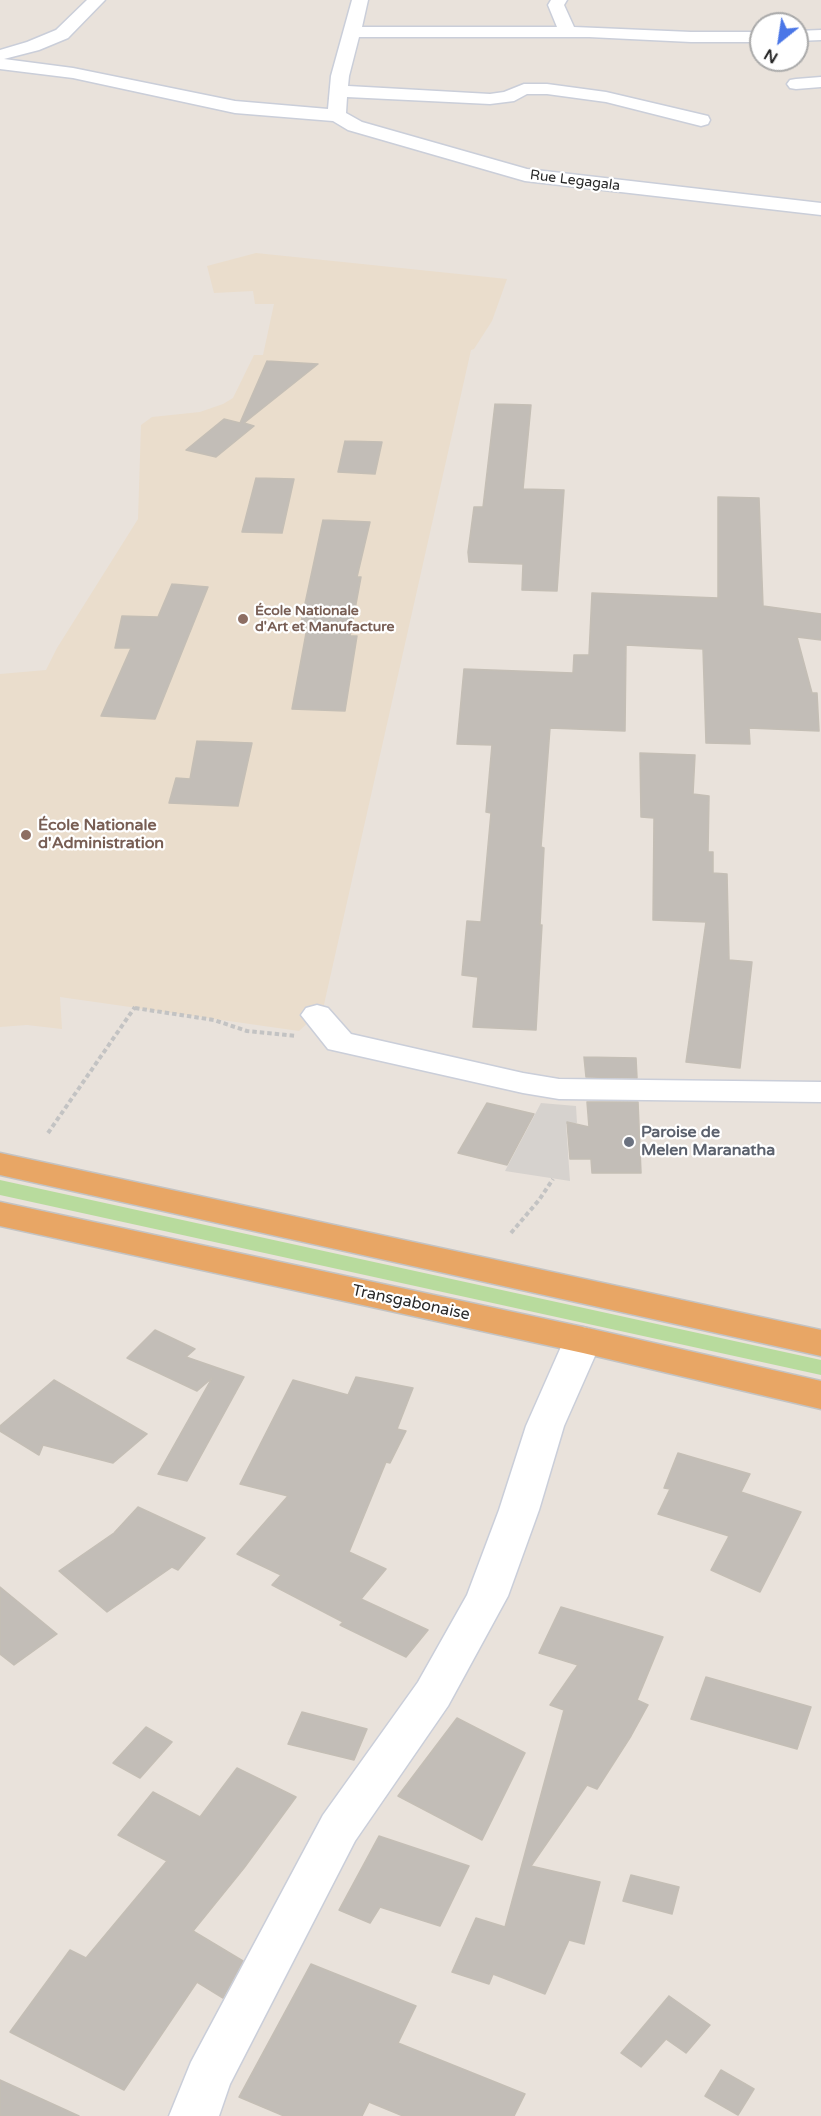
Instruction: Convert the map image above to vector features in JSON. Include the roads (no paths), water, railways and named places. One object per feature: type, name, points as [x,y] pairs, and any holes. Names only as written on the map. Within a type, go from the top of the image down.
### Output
[{"type":"highway","points":[[0,1164],[821,1343]]},
{"type":"highway","name":"Transgabonaise","points":[[0,1214],[583,1340],[821,1395]]},
{"type":"street","points":[[0,55],[33,46],[62,34],[97,0]]},
{"type":"street","points":[[0,64],[73,73],[235,107],[312,115],[337,115],[340,76],[360,0]]},
{"type":"street","points":[[559,0],[556,5],[568,32]]},
{"type":"street","points":[[351,32],[568,32],[749,37]]},
{"type":"street","points":[[796,84],[821,82]]},
{"type":"street","points":[[339,91],[490,99],[508,97],[524,89],[547,89],[606,97],[701,120]]},
{"type":"street","name":"Rue Legagala","points":[[337,115],[355,126],[525,175],[821,209]]},
{"type":"street","points":[[317,1015],[340,1042],[559,1089],[821,1092]]},
{"type":"street","points":[[194,2116],[208,2078],[339,1828],[433,1694],[487,1596],[519,1510],[544,1426],[583,1340]]},
{"type":"place","name":"École Nationale d'Art et Manufacture","points":[[243,619]]},
{"type":"place","name":"École Nationale d'Administration","points":[[26,835]]},
{"type":"place","name":"Paroise de Melen Maranatha","points":[[629,1142]]}]
